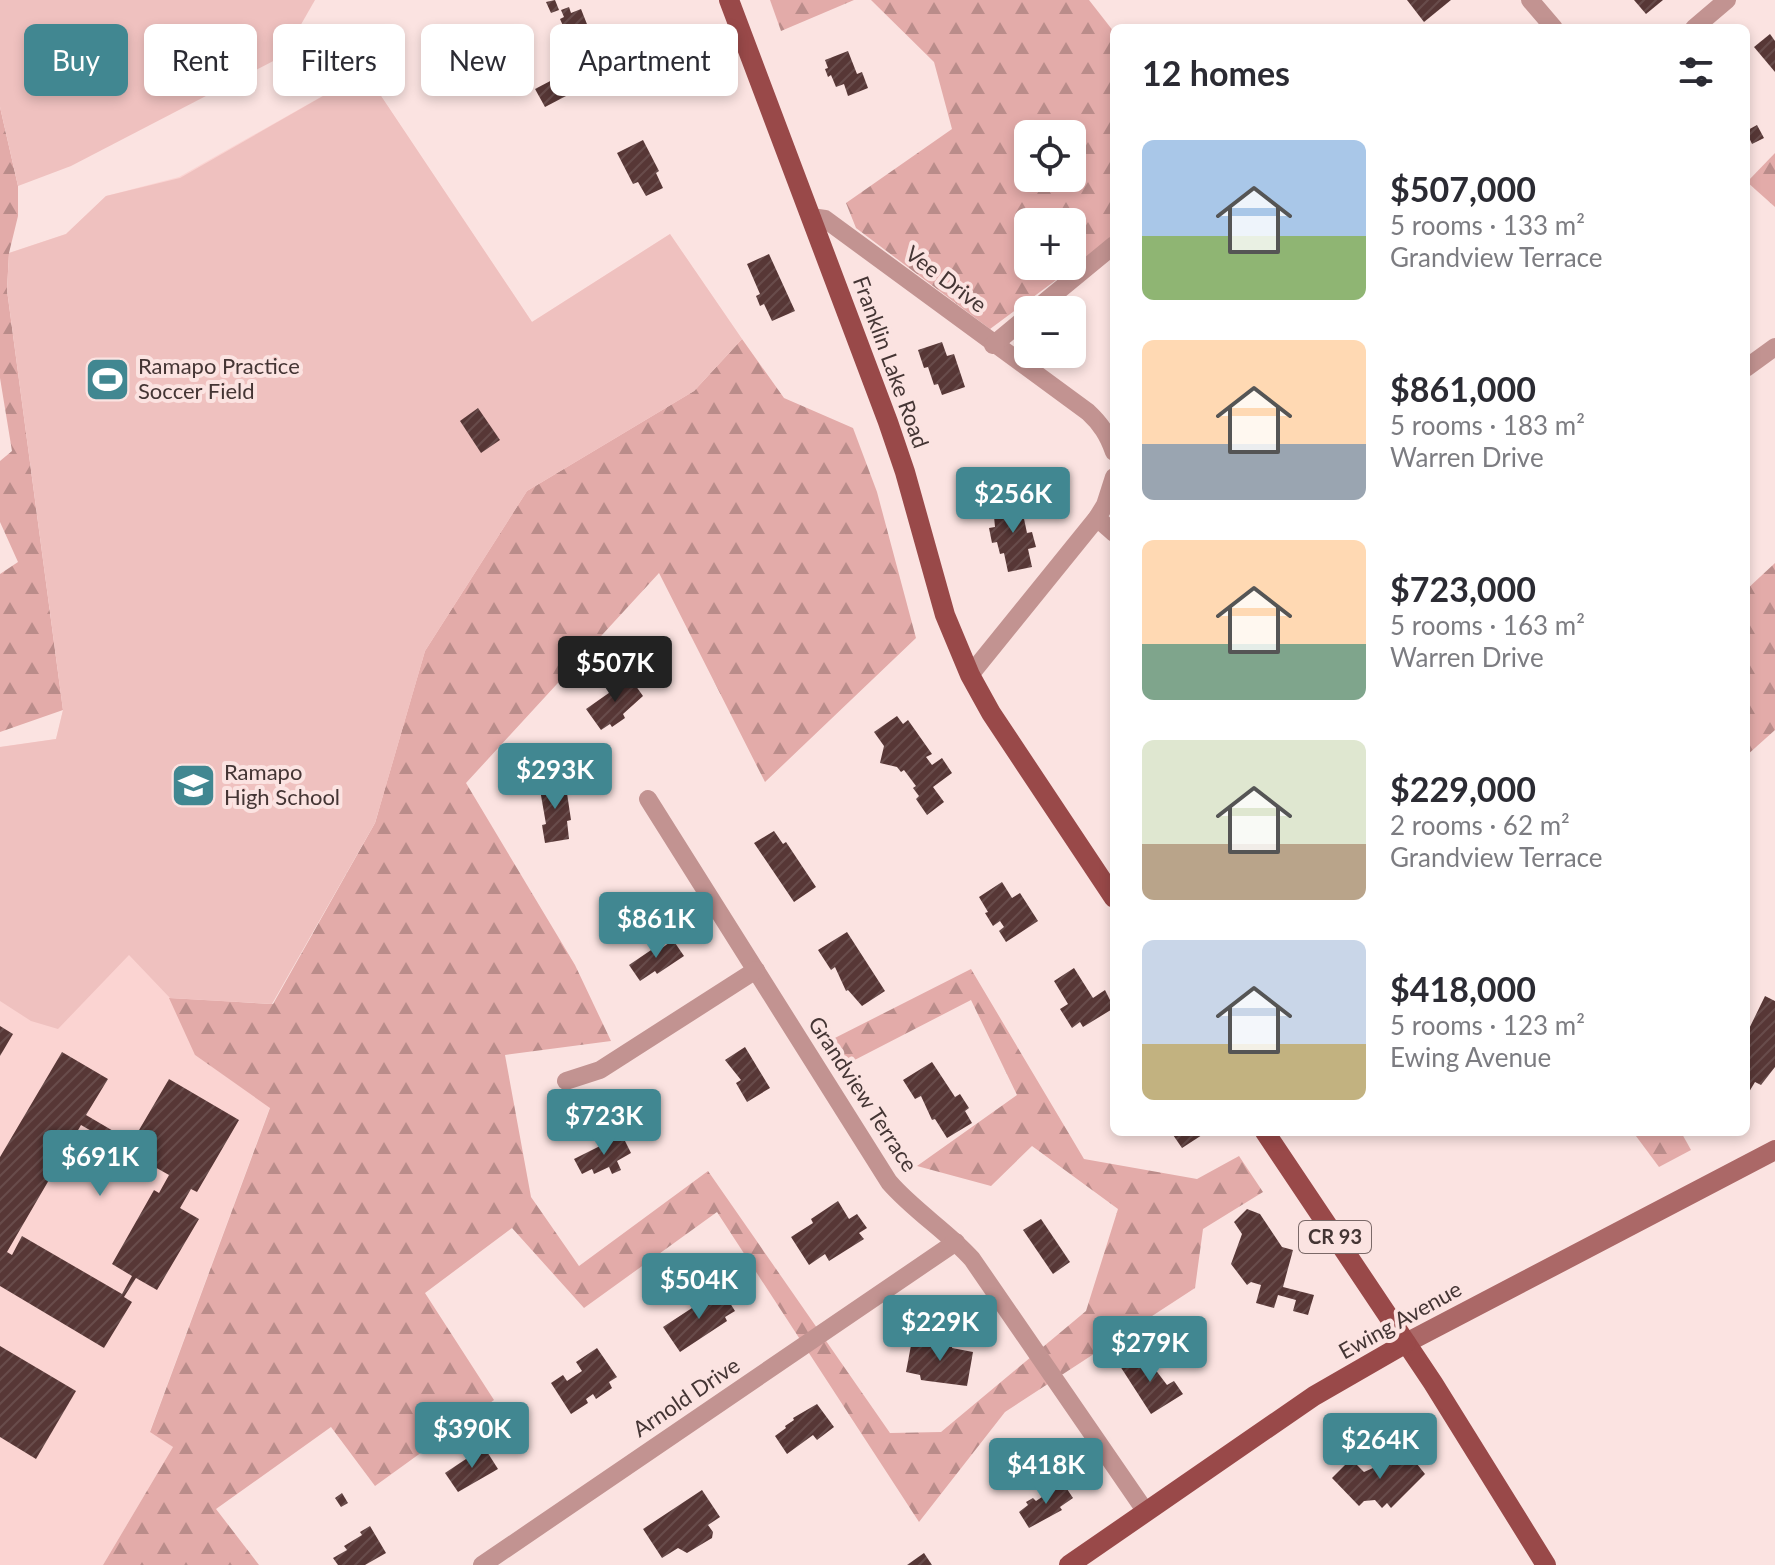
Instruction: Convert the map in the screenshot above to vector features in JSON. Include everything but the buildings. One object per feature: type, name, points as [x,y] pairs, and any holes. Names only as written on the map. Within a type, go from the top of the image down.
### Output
[{"type":"main road","name":"Franklin Lake Road","points":[[729,0],[888,422],[919,518],[945,615],[970,675],[991,713],[1110,892]]},
{"type":"main road","name":"CR 93","points":[[1268,1136],[1406,1343]]},
{"type":"main road","name":"Ewing Avenue","points":[[1069,1565],[1314,1396],[1406,1343],[1775,1150]]},
{"type":"main road","points":[[1406,1343],[1546,1565]]},
{"type":"street","points":[[1530,0],[1551,24]]},
{"type":"street","points":[[1699,24],[1727,0]]},
{"type":"street","name":"Vee Drive","points":[[811,217],[825,219],[1088,412],[1110,440]]},
{"type":"street","points":[[1052,296],[1110,248]]},
{"type":"street","points":[[993,345],[1014,328]]},
{"type":"street","points":[[1750,365],[1775,347]]},
{"type":"street","points":[[970,675],[1097,518],[1110,489]]},
{"type":"street","points":[[1097,518],[1110,529]]},
{"type":"street","name":"Grandview Terrace","points":[[648,799],[889,1182],[908,1203],[972,1259],[1146,1512]]},
{"type":"street","points":[[566,1081],[600,1070],[756,970]]},
{"type":"street","name":"Arnold Drive","points":[[482,1565],[956,1242]]},
{"type":"shaded area","points":[[0,0],[315,0],[301,24],[273,24],[273,61],[257,69],[257,24],[144,24],[144,96],[206,96],[71,166],[18,186],[0,107]]},
{"type":"shaded area","name":"Ramapo High School","points":[[322,96],[381,96],[532,322],[670,234],[742,339],[694,391],[195,1055],[270,1107],[150,1431],[173,1447],[103,1565],[0,1565],[0,747],[56,739],[63,710],[9,253],[66,234],[106,196],[179,177]]},
{"type":"shaded area","name":"Ramapo High School","points":[[323,96],[381,96],[532,322],[670,234],[742,339],[694,391],[527,491],[425,651],[375,823],[272,1004],[170,998],[129,955],[58,1029],[31,1021],[0,1001],[0,747],[56,739],[63,710],[7,290],[9,253],[66,234],[106,196],[180,178]]},
{"type":"green space","points":[[770,0],[854,0],[781,31]]},
{"type":"green space","points":[[871,0],[1089,0],[1110,27],[1110,240],[1086,258],[1086,208],[1014,208],[1014,280],[1056,280],[1034,296],[1014,296],[1014,311],[990,329],[856,228],[846,203],[952,129],[934,62]]},
{"type":"green space","points":[[0,107],[18,186],[18,216],[9,253],[7,290],[63,710],[0,732],[0,574],[18,562],[0,522],[0,461],[12,451],[0,378]]},
{"type":"green space","points":[[1775,153],[1775,207],[1750,185],[1750,179]]},
{"type":"green space","points":[[742,339],[784,398],[853,428],[877,492],[916,638],[765,782],[659,573],[466,783],[575,965],[611,1041],[505,1055],[531,1197],[579,1266],[708,1171],[890,1433],[941,1432],[1086,1311],[1118,1209],[1032,1146],[991,1186],[917,1166],[1017,1095],[971,1000],[843,1066],[821,1045],[971,969],[1084,1159],[1197,1179],[1239,1156],[1263,1192],[1203,1229],[1195,1288],[1005,1412],[919,1522],[717,1212],[584,1308],[512,1228],[425,1293],[494,1400],[375,1486],[331,1427],[216,1509],[259,1565],[103,1565],[173,1447],[150,1432],[270,1108],[195,1055],[169,998],[273,1004],[375,823],[425,651],[527,491],[694,391]]},
{"type":"green space","points":[[1775,563],[1775,730],[1750,752],[1750,586]]},
{"type":"green space","points":[[1636,1136],[1683,1136],[1691,1150],[1659,1167]]},
{"type":"place","name":"Ramapo Practice Soccer Field","points":[[107,379]]},
{"type":"place","name":"Ramapo High School","points":[[193,785]]}]
